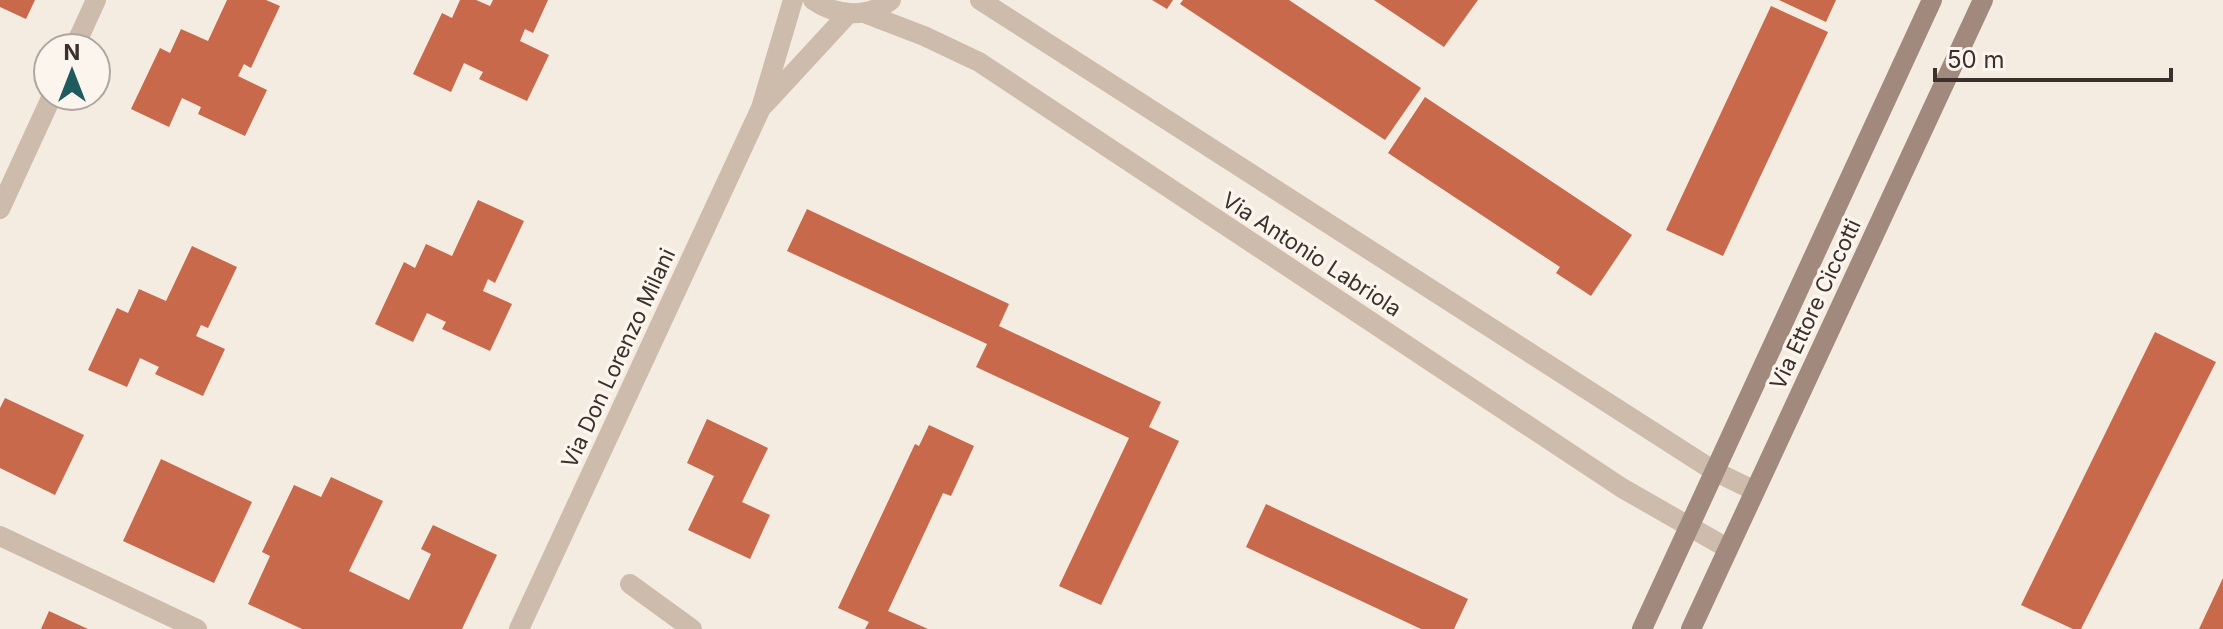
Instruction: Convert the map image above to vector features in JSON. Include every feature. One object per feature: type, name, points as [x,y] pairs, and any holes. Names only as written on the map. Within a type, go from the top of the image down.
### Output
[{"type":"street","points":[[81,32],[96,0]]},
{"type":"street","name":"Via Don Lorenzo Milani","points":[[519,629],[761,108],[793,0]]},
{"type":"street","name":"Via Antonio Labriola","points":[[813,0],[823,7],[856,13],[924,36],[979,62],[1622,488],[1727,548]]},
{"type":"street","points":[[856,13],[891,0]]},
{"type":"street","name":"Via Antonio Labriola","points":[[980,0],[1714,471],[1755,491]]},
{"type":"street","name":"Via Ettore Ciccotti","points":[[1642,629],[1932,0]]},
{"type":"street","name":"Via Ettore Ciccotti","points":[[1691,629],[1983,0]]},
{"type":"street","name":"Via Don Lorenzo Milani","points":[[761,108],[856,13]]},
{"type":"street","points":[[0,209],[45,112]]},
{"type":"street","points":[[0,536],[168,623],[197,629]]},
{"type":"street","points":[[630,584],[692,629]]},
{"type":"building","points":[[0,0],[35,0],[26,19],[0,7]]},
{"type":"building","points":[[227,0],[266,0],[280,6],[251,68],[244,64],[238,76],[267,90],[245,136],[198,114],[201,107],[182,98],[169,127],[131,109],[160,48],[170,53],[181,29],[208,41]]},
{"type":"building","points":[[460,0],[476,0],[490,6],[493,0],[548,0],[533,33],[525,29],[520,41],[549,55],[527,101],[479,79],[483,72],[464,63],[451,92],[413,74],[442,13],[452,18]]},
{"type":"building","points":[[1152,0],[1173,0],[1167,9]]},
{"type":"building","points":[[1183,0],[1289,0],[1421,88],[1385,140],[1180,4]]},
{"type":"building","points":[[1374,0],[1478,0],[1444,47]]},
{"type":"building","points":[[1779,0],[1836,0],[1826,22]]},
{"type":"building","points":[[1771,6],[1828,32],[1723,256],[1666,230]]},
{"type":"building","points":[[1425,97],[1632,235],[1591,296],[1556,273],[1560,267],[1388,153]]},
{"type":"building","points":[[478,200],[524,221],[495,283],[488,279],[483,291],[512,304],[490,351],[442,329],[446,322],[427,313],[413,342],[375,324],[404,262],[415,268],[426,244],[452,256]]},
{"type":"building","points":[[807,209],[1009,304],[999,326],[1161,402],[1149,427],[1179,441],[1101,605],[1059,586],[1129,438],[976,367],[987,344],[787,251]]},
{"type":"building","points":[[192,246],[237,267],[208,328],[201,325],[196,336],[225,349],[203,396],[155,374],[159,367],[140,358],[127,387],[88,370],[117,308],[128,313],[139,289],[166,301]]},
{"type":"building","points":[[2155,332],[2216,362],[2081,629],[2073,629],[2021,605]]},
{"type":"building","points":[[5,398],[84,435],[55,495],[0,468],[0,408]]},
{"type":"building","points":[[707,419],[768,448],[742,502],[770,515],[750,559],[688,530],[714,476],[687,463]]},
{"type":"building","points":[[929,425],[974,446],[951,496],[943,493],[888,611],[928,629],[865,629],[869,622],[838,608],[915,444],[919,446]]},
{"type":"building","points":[[161,459],[252,502],[214,583],[123,541]]},
{"type":"building","points":[[331,477],[383,501],[349,571],[409,600],[431,554],[421,549],[433,525],[497,555],[462,629],[302,629],[248,604],[270,556],[262,552],[294,485],[321,497]]},
{"type":"building","points":[[1266,504],[1468,599],[1454,629],[1421,629],[1246,547]]},
{"type":"building","points":[[2223,578],[2223,629],[2199,629]]},
{"type":"building","points":[[49,611],[88,629],[41,629]]}]
